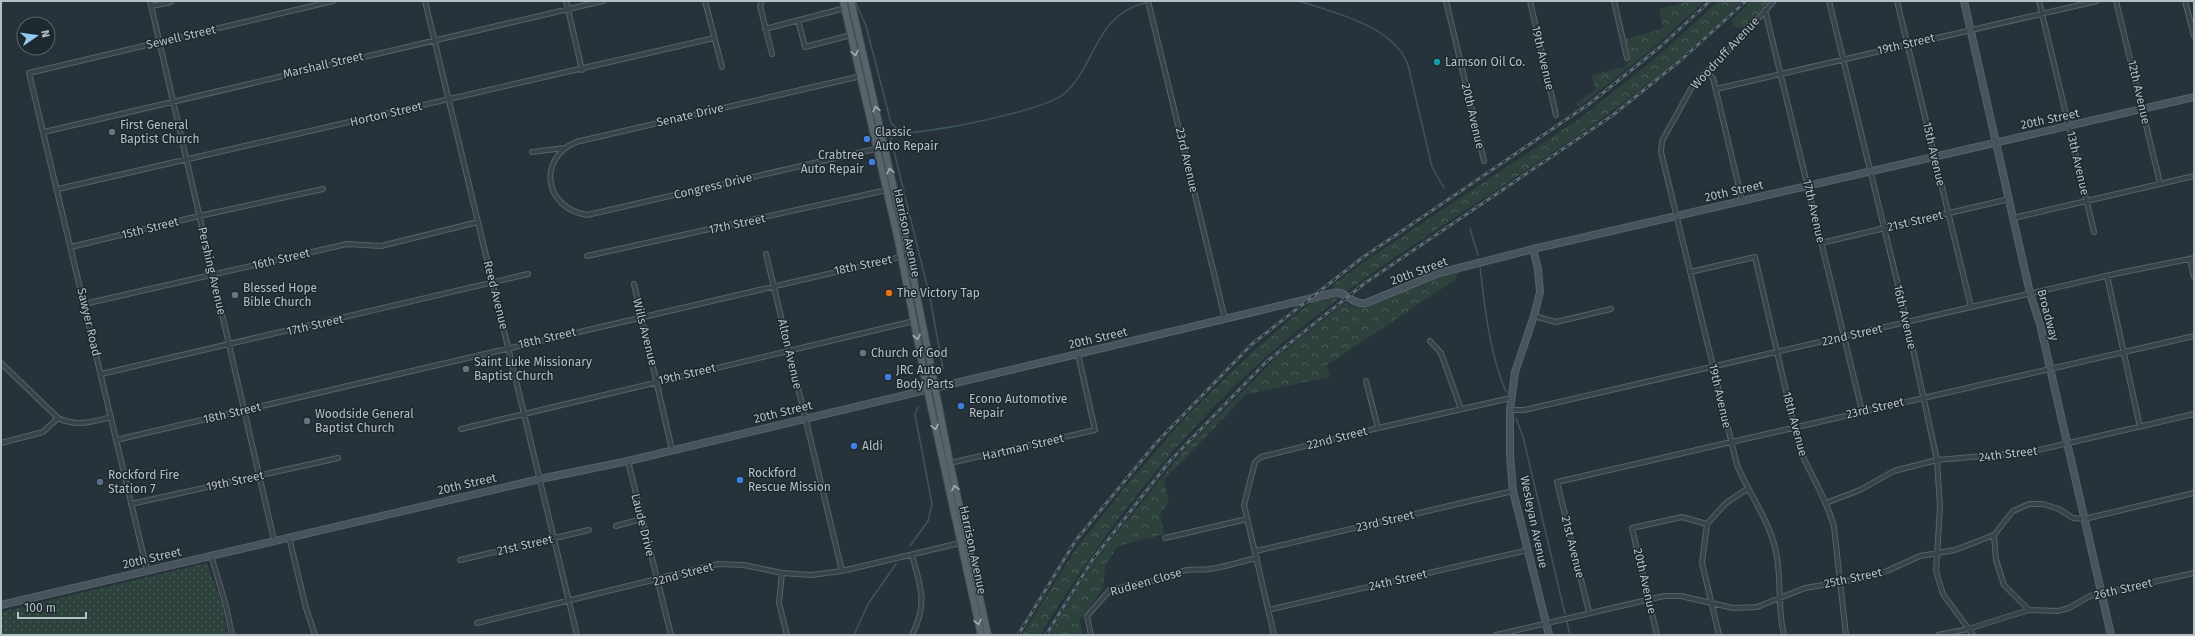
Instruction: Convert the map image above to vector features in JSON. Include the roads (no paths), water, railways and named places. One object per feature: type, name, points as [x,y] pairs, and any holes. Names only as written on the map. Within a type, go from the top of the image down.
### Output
[{"type":"main road","name":"Harrison Avenue","points":[[843,1],[887,190],[927,389],[981,635]]},
{"type":"main road","name":"Harrison Avenue","points":[[851,1],[909,255],[950,463],[988,635]]},
{"type":"street","name":"Pershing Avenue","points":[[150,1],[158,43],[174,101],[212,276],[245,410],[274,540]]},
{"type":"street","name":"Sewell Street","points":[[30,73],[333,1]]},
{"type":"street","name":"Reed Avenue","points":[[425,1],[578,635]]},
{"type":"street","points":[[566,1],[582,70]]},
{"type":"street","name":"Marshall Street","points":[[44,132],[603,1]]},
{"type":"street","points":[[705,1],[722,67]]},
{"type":"street","points":[[762,1],[760,6],[772,54]]},
{"type":"street","name":"23rd Avenue","points":[[1148,1],[1225,319]]},
{"type":"street","name":"20th Avenue","points":[[1446,1],[1484,161]]},
{"type":"street","name":"19th Avenue","points":[[1530,1],[1556,115]]},
{"type":"street","points":[[1614,1],[1627,58]]},
{"type":"street","name":"Woodruff Avenue","points":[[1661,152],[1662,141],[1693,84],[1707,73],[1774,1]]},
{"type":"street","name":"16th Avenue","points":[[1830,1],[1907,322],[1937,460],[1940,507],[1936,571],[1943,594],[1973,635]]},
{"type":"street","name":"15th Avenue","points":[[1897,1],[1971,307]]},
{"type":"street","name":"Broadway","points":[[1964,1],[2030,293],[2040,322],[2111,635]]},
{"type":"street","name":"13th Avenue","points":[[2039,1],[2070,126],[2094,232]]},
{"type":"street","name":"19th Street","points":[[1716,89],[1749,83],[1781,73],[2097,1]]},
{"type":"street","name":"12th Avenue","points":[[2116,1],[2160,184]]},
{"type":"street","points":[[2185,1],[2194,36]]},
{"type":"street","points":[[151,6],[171,2]]},
{"type":"street","points":[[765,29],[845,8]]},
{"type":"street","name":"17th Avenue","points":[[1765,10],[1862,411]]},
{"type":"street","points":[[798,20],[805,47],[851,35]]},
{"type":"street","name":"Horton Street","points":[[58,189],[582,70],[714,38]]},
{"type":"street","name":"Sawyer Road","points":[[30,73],[147,570]]},
{"type":"street","points":[[1707,73],[1713,78],[1742,200]]},
{"type":"street","name":"Senate Drive","points":[[532,152],[564,148],[576,142],[861,76]]},
{"type":"street","name":"20th Street","points":[[1,604],[540,479],[628,461],[1338,292],[1354,302],[1366,303],[1439,273],[1533,249],[1871,170],[2194,97]]},
{"type":"street","name":"Congress Drive","points":[[564,148],[559,152],[554,162],[551,180],[552,188],[555,196],[567,208],[575,213],[587,215],[884,147]]},
{"type":"street","name":"19th Avenue","points":[[1661,152],[1737,465],[1774,541],[1778,566],[1779,597],[1784,635]]},
{"type":"street","points":[[2013,218],[2194,176]]},
{"type":"street","name":"15th Street","points":[[71,247],[199,216],[323,190]]},
{"type":"street","name":"17th Street","points":[[587,256],[887,190]]},
{"type":"street","name":"21st Street","points":[[1821,243],[2009,199]]},
{"type":"street","name":"16th Street","points":[[84,304],[347,244],[381,246],[478,222]]},
{"type":"street","name":"Wesleyan Avenue","points":[[1533,249],[1538,268],[1540,292],[1534,316],[1515,372],[1510,410],[1510,455],[1514,491],[1549,635]]},
{"type":"street","name":"Alton Avenue","points":[[766,254],[842,571]]},
{"type":"street","name":"18th Street","points":[[116,440],[641,316],[909,255]]},
{"type":"street","name":"18th Avenue","points":[[1690,272],[1755,257],[1794,426],[1806,464],[1826,503],[1834,527],[1846,635]]},
{"type":"street","points":[[2192,258],[2194,277]]},
{"type":"street","name":"22nd Street","points":[[1510,410],[1524,410],[2030,293],[2192,258]]},
{"type":"street","name":"17th Street","points":[[101,374],[528,274]]},
{"type":"street","points":[[2107,276],[2140,426]]},
{"type":"street","name":"Wills Avenue","points":[[634,284],[672,450]]},
{"type":"street","points":[[1534,316],[1556,322],[1611,309]]},
{"type":"street","name":"19th Street","points":[[461,429],[657,381],[914,321]]},
{"type":"street","name":"23rd Street","points":[[1557,482],[1794,426],[2194,336]]},
{"type":"street","points":[[1430,341],[1441,353],[1461,409]]},
{"type":"street","name":"Hartman Street","points":[[950,463],[1095,430],[1078,354]]},
{"type":"street","points":[[1,363],[58,418],[80,424],[111,417]]},
{"type":"street","points":[[1366,381],[1378,428]]},
{"type":"street","name":"22nd Street","points":[[1274,635],[1256,551],[1244,505],[1255,462],[1261,457],[1378,428],[1511,398]]},
{"type":"street","name":"24th Street","points":[[1826,503],[1860,490],[1894,471],[1937,460],[2030,452],[2194,414]]},
{"type":"street","points":[[1,443],[43,432],[58,418]]},
{"type":"street","name":"19th Street","points":[[132,504],[259,474],[338,458]]},
{"type":"street","name":"Laude Drive","points":[[628,461],[671,635]]},
{"type":"street","name":"21st Avenue","points":[[1557,482],[1589,612]]},
{"type":"street","points":[[1718,635],[1702,563],[1707,524],[1726,503],[1747,488]]},
{"type":"street","name":"23rd Street","points":[[1256,551],[1514,491]]},
{"type":"street","points":[[2029,610],[2004,585],[1996,560],[1994,536],[2013,511],[2029,504],[2043,504],[2060,508],[2073,518],[2084,519],[2194,492]]},
{"type":"street","name":"20th Avenue","points":[[1657,635],[1632,528],[1682,517],[1707,524]]},
{"type":"street","points":[[616,526],[642,519]]},
{"type":"street","points":[[1166,538],[1247,519]]},
{"type":"street","name":"21st Street","points":[[460,560],[589,530]]},
{"type":"street","name":"25th Street","points":[[1496,635],[1649,599],[1681,596],[1711,604],[1745,608],[1757,607],[1779,597],[1805,588],[1839,580],[1864,578],[1920,556],[1954,550],[1994,536]]},
{"type":"street","points":[[289,537],[314,635]]},
{"type":"street","name":"22nd Street","points":[[477,623],[657,581],[718,564],[744,565],[782,573],[811,575],[842,571],[960,543]]},
{"type":"street","name":"24th Street","points":[[1268,610],[1528,550]]},
{"type":"street","points":[[912,555],[922,597],[921,616],[912,635]]},
{"type":"street","points":[[211,556],[226,606],[232,635]]},
{"type":"street","name":"Rudeen Close","points":[[1091,635],[1087,616],[1110,590],[1172,577],[1178,572],[1199,568],[1209,569],[1257,558]]},
{"type":"street","points":[[782,573],[780,603],[787,635]]},
{"type":"street","name":"26th Street","points":[[1938,635],[1968,629],[2029,610],[2058,611],[2069,608],[2090,596],[2194,573]]},
{"type":"waterway","points":[[855,1],[866,26],[891,123],[898,130],[904,133],[963,125],[1036,107],[1054,100],[1065,93],[1076,81],[1098,41],[1116,18],[1129,9],[1145,3]]},
{"type":"waterway","points":[[1299,1],[1346,16],[1362,23],[1390,40],[1401,52],[1408,65],[1432,167],[1444,188]]},
{"type":"waterway","points":[[898,130],[891,139],[930,298],[943,369]]},
{"type":"waterway","points":[[1470,229],[1478,255]]},
{"type":"waterway","points":[[1480,266],[1486,314],[1495,361],[1506,392]]},
{"type":"waterway","points":[[910,546],[928,521],[932,504],[915,414],[918,407]]},
{"type":"waterway","points":[[1516,418],[1523,437],[1565,614]]},
{"type":"waterway","points":[[854,635],[868,604],[896,564]]},
{"type":"waterway","points":[[1567,622],[1570,635]]},
{"type":"railway","points":[[1018,635],[1076,540],[1156,443],[1252,344],[1362,258],[1589,104],[1660,47],[1710,1]]},
{"type":"railway","points":[[1046,635],[1093,559],[1169,462],[1266,362],[1365,283],[1613,115],[1681,60],[1746,1]]},
{"type":"place","name":"Lamson Oil Co.","points":[[1437,62]]},
{"type":"place","name":"First General Baptist Church","points":[[112,132]]},
{"type":"place","name":"Classic Auto Repair","points":[[867,139]]},
{"type":"place","name":"Crabtree Auto Repair","points":[[872,162]]},
{"type":"place","name":"The Victory Tap","points":[[889,293]]},
{"type":"place","name":"Blessed Hope Bible Church","points":[[235,295]]},
{"type":"place","name":"Church of God","points":[[863,353]]},
{"type":"place","name":"Saint Luke Missionary Baptist Church","points":[[466,369]]},
{"type":"place","name":"JRC Auto Body Parts","points":[[888,377]]},
{"type":"place","name":"Econo Automotive Repair","points":[[961,406]]},
{"type":"place","name":"Woodside General Baptist Church","points":[[307,421]]},
{"type":"place","name":"Aldi","points":[[854,446]]},
{"type":"place","name":"Rockford Rescue Mission","points":[[740,480]]},
{"type":"place","name":"Rockford Fire Station 7","points":[[100,482]]}]
